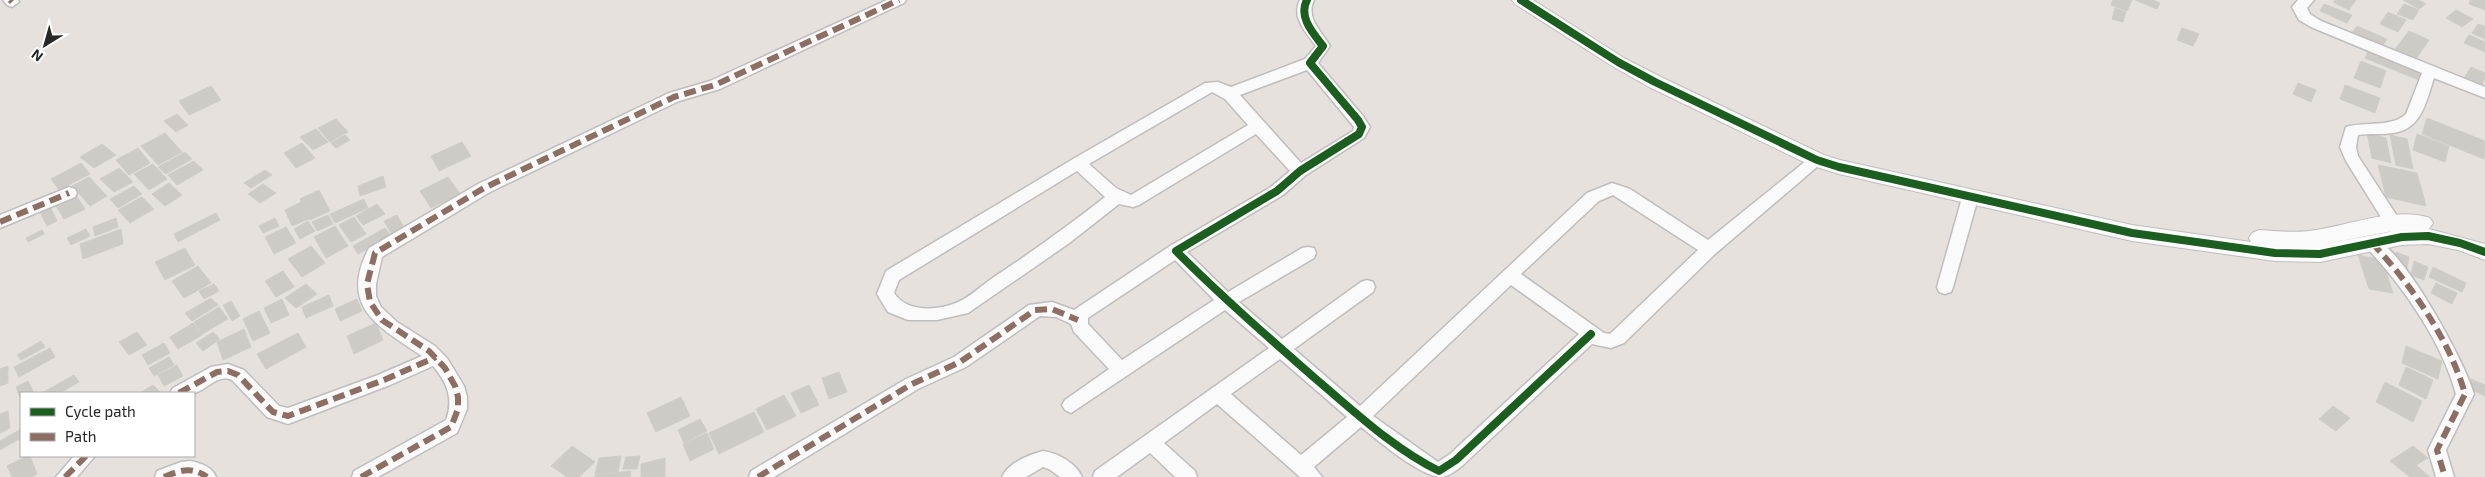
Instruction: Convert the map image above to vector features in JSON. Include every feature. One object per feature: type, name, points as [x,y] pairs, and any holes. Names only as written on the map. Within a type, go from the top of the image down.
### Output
[{"type":"street","points":[[361,477],[451,427],[456,417],[459,401],[457,388],[436,357],[394,330],[373,308],[369,301],[367,277],[375,253],[484,188],[674,97],[715,85],[899,0]]},
{"type":"street","points":[[1229,94],[1310,63],[1321,51],[1323,46],[1304,16],[1304,4],[1307,0]]},
{"type":"street","points":[[1521,0],[1618,62],[1655,82],[1817,160],[2129,222],[2324,244],[2372,243],[2397,230],[2447,239],[2485,252]]},
{"type":"street","points":[[1542,0],[1660,73],[1823,151],[1970,198],[2132,233],[2275,253],[2430,224],[2450,228],[2485,241]]},
{"type":"street","points":[[2307,0],[2299,7],[2304,17],[2316,24],[2485,93]]},
{"type":"street","points":[[1078,320],[1085,310],[1176,251],[1277,190],[1300,171],[1358,134],[1362,127],[1358,120],[1310,63]]},
{"type":"street","points":[[2397,230],[2351,157],[2348,147],[2351,132],[2376,126],[2400,128],[2408,122],[2413,117],[2430,70]]},
{"type":"street","points":[[1116,197],[1062,240],[962,308],[943,314],[902,312],[895,308],[885,294],[892,276],[1078,163],[1210,87],[1218,87],[1229,94],[1300,171]]},
{"type":"street","points":[[1078,163],[1116,197],[1124,201],[1138,198],[1258,126]]},
{"type":"street","points":[[1510,275],[1600,340],[1618,338],[1709,249],[1817,160]]},
{"type":"street","points":[[1218,393],[1307,472],[1360,417],[1584,204],[1602,192],[1612,189],[1624,193],[1709,249]]},
{"type":"street","points":[[0,222],[69,193]]},
{"type":"street","points":[[1945,287],[1970,198]]},
{"type":"street","points":[[2372,243],[2392,262],[2419,301],[2459,369],[2465,394],[2437,450],[2445,477]]},
{"type":"street","points":[[1176,251],[1226,301],[1360,417],[1425,464],[1439,471],[1456,460],[1591,334]]},
{"type":"street","points":[[1072,405],[1121,370],[1226,301],[1308,253]]},
{"type":"street","points":[[1102,477],[1367,287]]},
{"type":"street","points":[[758,477],[912,384],[960,362],[1035,310],[1049,308],[1064,312],[1078,320],[1080,327],[1121,370]]},
{"type":"street","points":[[181,392],[217,372],[228,371],[238,374],[273,412],[288,416],[368,386],[436,357]]},
{"type":"street","points":[[1152,442],[1188,477]]},
{"type":"street","points":[[64,477],[85,457]]},
{"type":"street","points":[[1012,477],[1032,462],[1044,459],[1058,462],[1073,477]]},
{"type":"street","points":[[164,477],[191,468],[198,469],[207,477]]},
{"type":"building","points":[[2113,0],[2132,0],[2127,11],[2111,5]]},
{"type":"building","points":[[2135,0],[2153,0],[2160,3],[2157,9]]},
{"type":"building","points":[[2335,0],[2356,0],[2349,10],[2333,2]]},
{"type":"building","points":[[2403,0],[2419,0],[2426,4],[2419,9]]},
{"type":"building","points":[[2470,0],[2485,0],[2485,10],[2469,4]]},
{"type":"building","points":[[2324,4],[2352,15],[2347,23],[2320,11]]},
{"type":"building","points":[[2404,4],[2419,10],[2413,20],[2397,14]]},
{"type":"building","points":[[2115,8],[2126,12],[2123,22],[2112,19]]},
{"type":"building","points":[[2456,10],[2473,19],[2462,27],[2446,18]]},
{"type":"building","points":[[2388,12],[2406,20],[2398,32],[2380,24]]},
{"type":"building","points":[[2478,24],[2485,26],[2485,39],[2472,33]]},
{"type":"building","points":[[2357,26],[2387,39],[2382,47],[2351,34]]},
{"type":"building","points":[[2182,28],[2199,34],[2193,46],[2177,40]]},
{"type":"building","points":[[2409,31],[2429,40],[2416,59],[2395,49]]},
{"type":"building","points":[[2469,35],[2485,42],[2485,52],[2464,43]]},
{"type":"building","points":[[2370,48],[2424,69],[2419,80],[2365,58]]},
{"type":"building","points":[[2361,61],[2386,71],[2380,88],[2354,78]]},
{"type":"building","points":[[2471,67],[2485,73],[2485,79],[2481,86],[2464,78]]},
{"type":"building","points":[[2298,83],[2316,90],[2311,102],[2293,94]]},
{"type":"building","points":[[2345,85],[2380,98],[2375,113],[2340,99]]},
{"type":"building","points":[[211,86],[221,100],[189,115],[179,101]]},
{"type":"building","points":[[177,114],[188,125],[176,132],[164,121]]},
{"type":"building","points":[[2427,118],[2485,141],[2484,159],[2422,134]]},
{"type":"building","points":[[336,119],[348,132],[330,142],[318,128]]},
{"type":"building","points":[[316,129],[328,142],[313,150],[300,137]]},
{"type":"building","points":[[165,133],[182,152],[158,165],[141,146]]},
{"type":"building","points":[[2367,133],[2386,138],[2391,163],[2372,158]]},
{"type":"building","points":[[2417,134],[2449,146],[2445,162],[2413,150]]},
{"type":"building","points":[[345,135],[350,140],[336,148],[331,143]]},
{"type":"building","points":[[2390,135],[2407,139],[2413,169],[2396,165]]},
{"type":"building","points":[[462,142],[471,156],[439,171],[431,156]]},
{"type":"building","points":[[302,143],[315,158],[296,168],[284,153]]},
{"type":"building","points":[[102,144],[116,155],[94,168],[80,157]]},
{"type":"building","points":[[138,148],[150,163],[129,175],[116,160]]},
{"type":"building","points":[[185,152],[192,159],[166,174],[158,167]]},
{"type":"building","points":[[194,161],[203,170],[177,185],[168,175]]},
{"type":"building","points":[[81,163],[90,174],[59,190],[51,179]]},
{"type":"building","points":[[153,164],[167,179],[149,190],[134,174]]},
{"type":"building","points":[[2378,165],[2417,173],[2426,206],[2386,197]]},
{"type":"building","points":[[119,168],[133,182],[114,192],[100,179]]},
{"type":"building","points":[[265,170],[272,175],[251,188],[244,183]]},
{"type":"building","points":[[383,176],[386,187],[360,196],[358,186]]},
{"type":"building","points":[[89,177],[107,196],[90,206],[72,186]]},
{"type":"building","points":[[448,177],[460,194],[431,208],[420,191]]},
{"type":"building","points":[[169,183],[182,195],[165,206],[152,194]]},
{"type":"building","points":[[263,184],[276,193],[260,203],[248,194]]},
{"type":"building","points":[[134,186],[142,194],[118,208],[110,199]]},
{"type":"building","points":[[319,190],[330,211],[310,220],[300,199]]},
{"type":"building","points":[[75,194],[85,209],[64,219],[55,204]]},
{"type":"building","points":[[142,197],[154,209],[130,223],[118,210]]},
{"type":"building","points":[[364,199],[368,208],[335,223],[330,214]]},
{"type":"building","points":[[301,202],[309,219],[292,226],[285,210]]},
{"type":"building","points":[[377,204],[385,214],[363,225],[356,216]]},
{"type":"building","points":[[49,205],[57,221],[47,226],[39,210]]},
{"type":"building","points":[[216,213],[220,220],[178,242],[174,234]]},
{"type":"building","points":[[328,215],[333,224],[317,231],[312,222]]},
{"type":"building","points":[[397,215],[405,229],[392,235],[384,221]]},
{"type":"building","points":[[354,217],[366,234],[351,242],[339,225]]},
{"type":"building","points":[[116,218],[118,227],[95,236],[93,227]]},
{"type":"building","points":[[275,218],[279,226],[263,233],[259,226]]},
{"type":"building","points":[[308,221],[315,231],[300,239],[294,229]]},
{"type":"building","points":[[335,226],[348,246],[326,258],[314,237]]},
{"type":"building","points":[[286,227],[296,243],[274,254],[265,237]]},
{"type":"building","points":[[385,228],[391,236],[358,254],[353,246]]},
{"type":"building","points":[[86,229],[90,236],[71,245],[67,238]]},
{"type":"building","points":[[121,229],[123,244],[83,259],[80,244]]},
{"type":"building","points":[[42,230],[44,234],[28,242],[26,238]]},
{"type":"building","points":[[311,246],[325,263],[302,277],[288,259]]},
{"type":"building","points":[[185,248],[195,265],[165,280],[155,262]]},
{"type":"building","points":[[2396,252],[2409,257],[2407,269],[2394,263]]},
{"type":"building","points":[[2358,255],[2382,260],[2393,293],[2369,289]]},
{"type":"building","points":[[2414,261],[2428,267],[2424,280],[2411,275]]},
{"type":"building","points":[[198,266],[211,283],[184,298],[172,281]]},
{"type":"building","points":[[2433,267],[2466,283],[2462,292],[2429,277]]},
{"type":"building","points":[[283,271],[294,287],[276,297],[265,281]]},
{"type":"building","points":[[2436,283],[2457,293],[2452,304],[2431,293]]},
{"type":"building","points":[[214,284],[219,291],[204,299],[199,291]]},
{"type":"building","points":[[306,284],[317,294],[296,308],[285,298]]},
{"type":"building","points":[[329,295],[333,306],[306,318],[302,307]]},
{"type":"building","points":[[211,298],[218,305],[192,321],[185,313]]},
{"type":"building","points":[[282,299],[289,315],[271,323],[264,308]]},
{"type":"building","points":[[357,299],[362,311],[340,321],[335,309]]},
{"type":"building","points":[[231,301],[240,316],[232,321],[223,305]]},
{"type":"building","points":[[219,307],[228,319],[202,334],[194,322]]},
{"type":"building","points":[[259,311],[270,333],[253,341],[243,319]]},
{"type":"building","points":[[193,323],[202,335],[178,349],[170,337]]},
{"type":"building","points":[[376,323],[383,340],[354,354],[347,336]]},
{"type":"building","points":[[244,329],[251,347],[223,360],[217,342]]},
{"type":"building","points":[[137,332],[147,345],[129,355],[119,342]]},
{"type":"building","points":[[213,332],[220,339],[203,351],[196,343]]},
{"type":"building","points":[[298,333],[306,347],[266,369],[257,354]]},
{"type":"building","points":[[41,341],[45,347],[21,360],[17,355]]},
{"type":"building","points":[[164,343],[170,353],[148,365],[142,355]]},
{"type":"building","points":[[2406,346],[2442,361],[2438,379],[2402,363]]},
{"type":"building","points":[[50,348],[55,357],[19,377],[14,367]]},
{"type":"building","points":[[169,357],[174,365],[154,376],[149,368]]},
{"type":"building","points":[[177,365],[183,376],[164,386],[158,375]]},
{"type":"building","points":[[8,366],[8,383],[0,386],[0,369]]},
{"type":"building","points":[[2406,367],[2433,380],[2426,399],[2399,385]]},
{"type":"building","points":[[839,372],[847,392],[829,399],[822,378]]},
{"type":"building","points":[[74,375],[79,382],[62,392],[44,392]]},
{"type":"building","points":[[2471,379],[2485,385],[2485,396],[2468,388]]},
{"type":"building","points":[[28,381],[34,392],[20,392],[20,397],[16,387]]},
{"type":"building","points":[[2385,382],[2422,401],[2413,422],[2376,402]]},
{"type":"building","points":[[153,385],[160,392],[142,392]]},
{"type":"building","points":[[809,385],[819,405],[801,413],[791,393]]},
{"type":"building","points":[[784,395],[796,416],[767,430],[756,409]]},
{"type":"building","points":[[681,397],[690,416],[656,432],[647,413]]},
{"type":"building","points":[[2333,406],[2350,418],[2336,431],[2319,419]]},
{"type":"building","points":[[8,411],[10,428],[0,433],[0,414]]},
{"type":"building","points":[[754,412],[764,432],[719,454],[709,433]]},
{"type":"building","points":[[700,419],[707,431],[684,443],[678,430]]},
{"type":"building","points":[[20,430],[20,439],[0,450],[0,441]]},
{"type":"building","points":[[707,433],[714,449],[690,461],[683,444]]},
{"type":"building","points":[[572,446],[595,462],[579,477],[567,477],[551,466]]},
{"type":"building","points":[[2413,446],[2428,458],[2416,465],[2430,477],[2410,477],[2390,461]]},
{"type":"building","points":[[621,456],[618,472],[595,474],[599,458]]},
{"type":"building","points":[[640,456],[637,469],[623,469],[626,457]]},
{"type":"building","points":[[25,457],[30,457],[37,474],[32,477],[12,477],[7,466]]},
{"type":"building","points":[[665,458],[665,477],[641,477],[641,464]]},
{"type":"building","points":[[631,471],[630,477],[595,477],[595,475]]},
{"type":"marked path","points":[[361,477],[451,427],[459,403],[455,386],[439,360],[429,351],[390,327],[375,312],[367,290],[368,278],[375,253],[484,188],[674,97],[715,85],[899,0]]},
{"type":"marked path","points":[[0,222],[69,193]]},
{"type":"marked path","points":[[2372,243],[2404,280],[2442,339],[2459,373],[2465,394],[2437,450],[2445,477]]},
{"type":"marked path","points":[[758,477],[912,384],[960,362],[1035,310],[1052,309],[1078,320]]},
{"type":"marked path","points":[[181,392],[217,372],[228,371],[238,375],[273,412],[288,416],[384,380],[436,357]]},
{"type":"marked path","points":[[65,477],[85,457]]},
{"type":"marked path","points":[[164,477],[186,469],[195,470],[207,477]]},
{"type":"cycle path","points":[[1307,0],[1304,6],[1305,18],[1323,46],[1310,63],[1358,120],[1362,127],[1359,134],[1300,171],[1277,191],[1176,251],[1226,301],[1360,417],[1425,464],[1439,471],[1456,460],[1591,334]]},
{"type":"cycle path","points":[[1521,0],[1618,62],[1655,82],[1817,160],[1839,167],[2132,233],[2275,253],[2320,254],[2402,237],[2428,236],[2460,243],[2485,252]]}]
